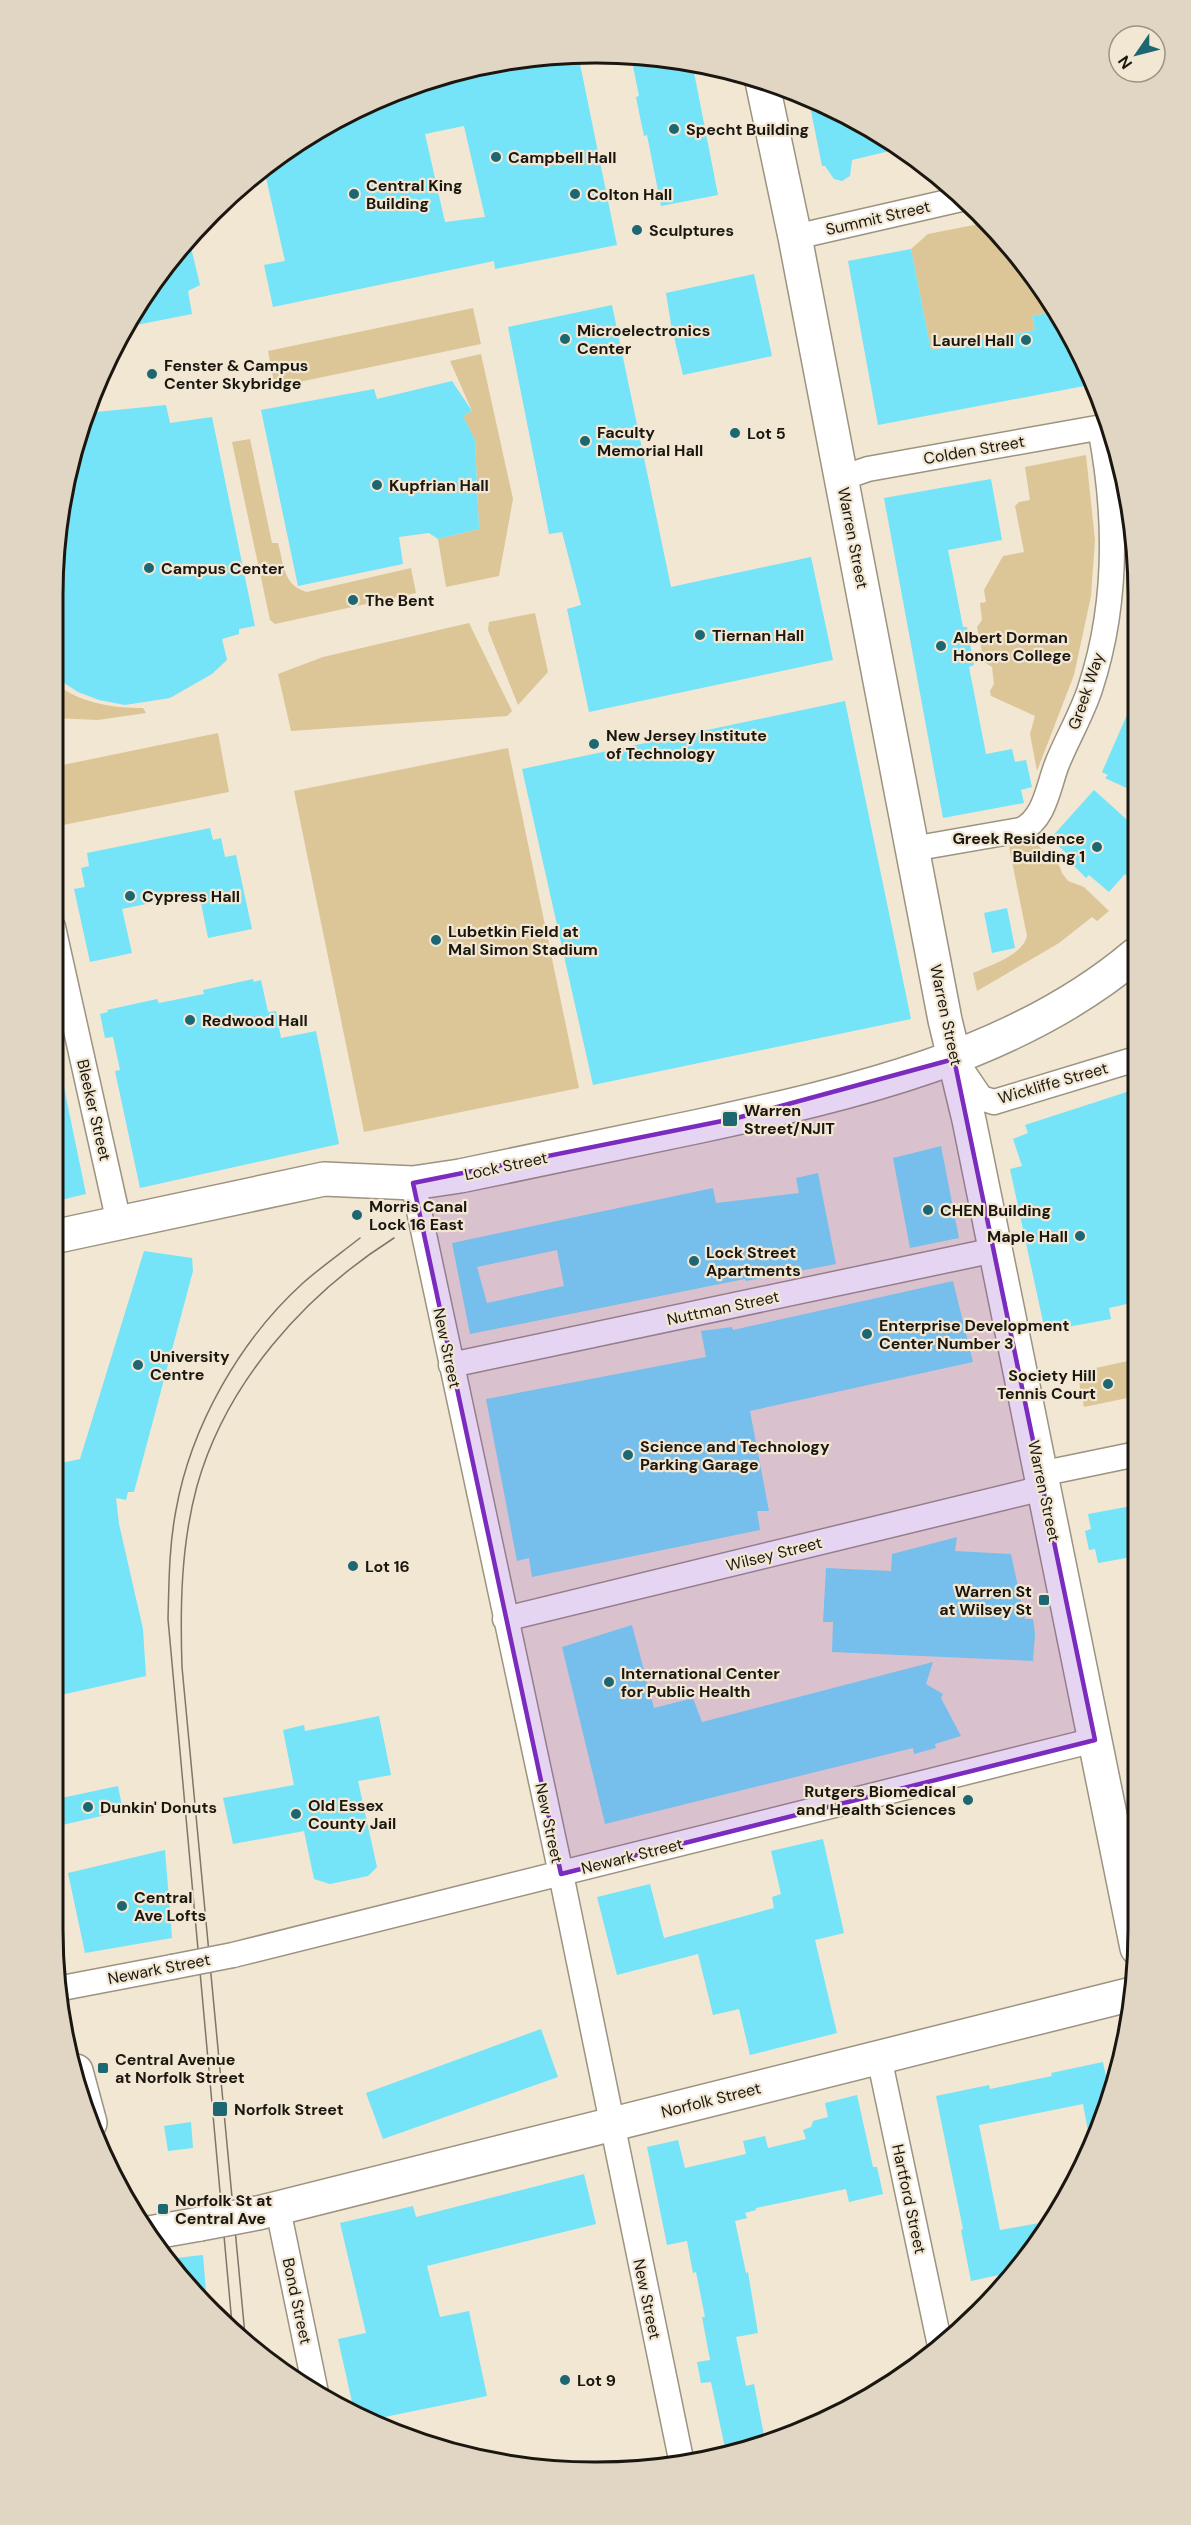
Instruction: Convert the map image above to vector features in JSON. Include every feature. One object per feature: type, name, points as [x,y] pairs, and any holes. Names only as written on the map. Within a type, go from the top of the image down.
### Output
[{"type":"main road","name":"Warren Street","points":[[764,90],[795,237],[954,1059],[969,1120],[1128,1903]]},
{"type":"main road","name":"Lock Street","points":[[63,1235],[324,1179],[413,1183],[460,1176],[815,1100],[954,1059],[1062,1007],[1128,960]]},
{"type":"main road","name":"Norfolk Street","points":[[158,2232],[268,2211],[1123,1996]]},
{"type":"street","name":"Summit Street","points":[[795,237],[953,201]]},
{"type":"street","name":"Colden Street","points":[[842,478],[868,469],[1101,428]]},
{"type":"street","name":"Greek Way","points":[[912,849],[1021,830],[1031,825],[1038,816],[1090,689],[1107,615],[1114,533],[1106,443]]},
{"type":"street","name":"Bleeker Street","points":[[63,976],[119,1223]]},
{"type":"street","name":"Wickliffe Street","points":[[954,1059],[981,1098],[994,1102],[1128,1061]]},
{"type":"street","name":"New Street","points":[[413,1183],[561,1874],[679,2455]]},
{"type":"street","name":"Nuttman Street","points":[[451,1365],[995,1250]]},
{"type":"street","name":"Wilsey Street","points":[[505,1619],[1042,1481],[1128,1457]]},
{"type":"street","name":"Newark Street","points":[[67,1987],[233,1955],[1095,1740]]},
{"type":"street","name":"Hartford Street","points":[[879,2057],[938,2337]]},
{"type":"street","name":"Bond Street","points":[[268,2211],[313,2380]]},
{"type":"highlighted area","points":[[954,1059],[1095,1740],[561,1874],[413,1183],[737,1118]]},
{"type":"shaded area","points":[[977,224],[1018,271],[1047,313],[1032,316],[1035,330],[931,350],[911,249],[928,234]]},
{"type":"shaded area","points":[[473,308],[481,344],[275,387],[268,351]]},
{"type":"shaded area","points":[[481,354],[513,499],[499,576],[446,587],[438,539],[479,529],[475,440],[463,416],[472,411],[450,361]]},
{"type":"shaded area","points":[[250,439],[272,543],[278,543],[283,566],[293,585],[307,592],[411,568],[416,593],[275,624],[270,620],[232,442]]},
{"type":"shaded area","points":[[1086,455],[1095,540],[1091,596],[1074,675],[1037,771],[1030,734],[1035,716],[991,696],[990,691],[994,684],[992,667],[984,662],[977,627],[982,620],[980,603],[986,602],[984,590],[1003,556],[1024,552],[1015,506],[1019,502],[1030,500],[1025,467]]},
{"type":"shaded area","points":[[535,613],[548,672],[518,705],[488,630],[489,622]]},
{"type":"shaded area","points":[[469,623],[512,711],[507,716],[291,731],[278,674],[323,657]]},
{"type":"shaded area","points":[[63,689],[95,703],[143,708],[146,713],[98,720],[63,718]]},
{"type":"shaded area","points":[[218,733],[229,792],[63,825],[63,765]]},
{"type":"shaded area","name":"Lubetkin Field at Mal Simon Stadium","points":[[508,748],[579,1088],[364,1132],[294,791]]},
{"type":"shaded area","points":[[1032,840],[1059,865],[1068,881],[1084,887],[1109,911],[1097,921],[1092,917],[1059,943],[977,991],[973,973],[1012,954],[1024,943],[1027,936],[1009,847]]},
{"type":"shaded area","name":"Society Hill Tennis Court","points":[[1128,1361],[1128,1398],[1084,1407],[1077,1372]]},
{"type":"building","points":[[580,63],[617,245],[495,269],[494,261],[273,307],[264,265],[285,261],[266,177],[300,153],[360,118],[424,91],[492,73]],"holes":[[[464,126],[485,217],[445,222],[425,134]]]},
{"type":"building","name":"Specht Building","points":[[633,64],[694,72],[718,195],[661,206],[647,135],[644,136],[636,97],[639,96]]},
{"type":"building","points":[[811,109],[862,134],[888,151],[852,160],[850,176],[842,181],[834,179],[825,166],[822,166]]},
{"type":"building","points":[[191,249],[200,285],[188,291],[192,314],[137,325],[173,271]]},
{"type":"building","name":"Laurel Hall","points":[[911,249],[931,350],[1035,330],[1032,316],[1047,313],[1057,329],[1084,386],[878,425],[848,261]]},
{"type":"building","points":[[754,274],[772,356],[683,375],[666,293]]},
{"type":"building","points":[[612,305],[671,587],[811,557],[833,660],[589,712],[567,609],[581,605],[562,532],[549,534],[508,327]]},
{"type":"building","name":"Kupfrian Hall","points":[[452,381],[472,411],[463,416],[475,440],[479,529],[438,539],[429,533],[399,537],[403,564],[298,586],[261,410],[374,389],[377,399]]},
{"type":"building","name":"Campus Center","points":[[166,405],[170,423],[212,417],[255,626],[239,629],[239,634],[222,639],[227,660],[212,674],[170,698],[125,705],[99,700],[78,692],[63,682],[64,561],[68,526],[81,458],[96,412]]},
{"type":"building","name":"Albert Dorman Honors College","points":[[991,479],[1002,540],[948,550],[963,627],[967,627],[974,665],[969,667],[986,754],[1012,749],[1015,762],[1026,760],[1032,787],[1021,790],[1024,803],[943,818],[884,498]]},
{"type":"building","points":[[845,701],[911,1019],[593,1085],[522,769]]},
{"type":"building","points":[[1128,713],[1128,789],[1105,778],[1108,775],[1102,772]]},
{"type":"building","name":"Greek Residence Building 1","points":[[1094,790],[1128,821],[1128,877],[1125,874],[1109,892],[1089,875],[1086,878],[1067,859],[1070,856],[1050,839]]},
{"type":"building","name":"Cypress Hall","points":[[210,828],[213,840],[221,838],[225,857],[236,855],[252,929],[208,938],[199,893],[122,909],[132,953],[90,962],[74,889],[85,887],[81,868],[89,866],[87,853]]},
{"type":"building","points":[[1007,908],[1015,948],[992,953],[984,913]]},
{"type":"building","points":[[253,979],[254,982],[261,980],[268,1012],[276,1011],[281,1038],[316,1031],[339,1144],[140,1188],[115,1071],[120,1070],[113,1037],[105,1038],[100,1014],[108,1012],[107,1010],[157,999],[159,1003],[204,994],[203,990]]},
{"type":"building","points":[[63,1083],[86,1194],[63,1199]]},
{"type":"building","name":"Maple Hall","points":[[1128,1092],[1128,1304],[1109,1308],[1111,1319],[1045,1331],[1010,1169],[1022,1166],[1013,1139],[1028,1133],[1025,1125]]},
{"type":"building","name":"CHEN Building","points":[[941,1146],[959,1238],[910,1248],[893,1158]]},
{"type":"building","name":"Lock Street Apartments","points":[[818,1173],[836,1264],[746,1281],[745,1279],[470,1334],[452,1243],[713,1188],[716,1203],[799,1193],[796,1178]],"holes":[[[557,1250],[564,1286],[487,1303],[477,1267]]]},
{"type":"building","points":[[144,1251],[192,1258],[193,1271],[134,1492],[128,1492],[126,1500],[116,1498],[119,1524],[143,1629],[146,1676],[63,1695],[63,1463],[80,1459]]},
{"type":"building","name":"Science and Technology Parking Garage","points":[[953,1281],[973,1362],[750,1411],[769,1511],[757,1511],[760,1530],[532,1577],[529,1558],[517,1561],[486,1399],[706,1357],[701,1331],[732,1327],[733,1330]]},
{"type":"building","points":[[1128,1507],[1128,1558],[1098,1563],[1095,1549],[1089,1550],[1085,1531],[1091,1529],[1088,1514]]},
{"type":"building","points":[[957,1537],[955,1551],[1011,1554],[1025,1619],[1033,1619],[1035,1634],[1033,1661],[832,1652],[833,1622],[823,1622],[826,1568],[891,1571],[892,1554]]},
{"type":"building","name":"International Center for Public Health","points":[[632,1625],[654,1708],[693,1698],[702,1722],[933,1662],[926,1684],[943,1694],[941,1698],[961,1736],[935,1744],[936,1748],[914,1754],[913,1748],[605,1824],[562,1647]]},
{"type":"building","name":"Old Essex County Jail","points":[[379,1716],[391,1775],[358,1781],[377,1867],[368,1876],[330,1884],[314,1879],[304,1831],[233,1844],[223,1798],[294,1785],[283,1730],[304,1725],[305,1731]]},
{"type":"building","name":"Dunkin' Donuts","points":[[118,1786],[123,1811],[63,1825],[63,1798]]},
{"type":"building","points":[[823,1839],[844,1933],[815,1940],[837,2033],[750,2055],[739,2009],[713,2015],[698,1954],[617,1975],[597,1897],[650,1884],[664,1938],[774,1908],[772,1897],[781,1894],[771,1851]]},
{"type":"building","name":"Central Ave Lofts","points":[[165,1850],[172,1938],[85,1953],[68,1873]]},
{"type":"building","points":[[541,2029],[558,2077],[383,2139],[366,2093]]},
{"type":"building","points":[[1103,2062],[1106,2079],[1088,2131],[1083,2104],[979,2125],[1000,2230],[1039,2223],[1001,2275],[971,2281],[961,2230],[963,2229],[936,2096],[989,2085],[990,2089],[1052,2076],[1051,2073]]},
{"type":"building","points":[[857,2095],[873,2167],[877,2167],[883,2194],[849,2202],[846,2189],[756,2208],[756,2210],[745,2213],[747,2218],[735,2221],[746,2273],[748,2272],[758,2333],[736,2337],[746,2386],[754,2384],[764,2435],[725,2446],[711,2382],[701,2383],[697,2362],[710,2360],[702,2317],[705,2317],[696,2272],[693,2273],[687,2241],[667,2245],[647,2147],[678,2140],[685,2168],[746,2154],[743,2141],[765,2136],[768,2148],[806,2139],[803,2130],[811,2127],[813,2121],[828,2117],[825,2103]]},
{"type":"building","points":[[191,2122],[193,2148],[168,2151],[164,2126]]},
{"type":"building","points":[[584,2174],[596,2224],[427,2266],[440,2317],[469,2311],[487,2396],[383,2417],[352,2403],[338,2339],[366,2333],[340,2223],[413,2206],[416,2217]]},
{"type":"building","points":[[203,2255],[206,2293],[195,2281],[176,2258]]},
{"type":"tram line","points":[[231,2318],[168,1619],[172,1537],[183,1478],[193,1447],[206,1416],[239,1358],[280,1306],[303,1283],[360,1238]]},
{"type":"tram line","points":[[245,2330],[182,1667],[182,1598],[188,1531],[197,1486],[210,1448],[227,1412],[248,1377],[300,1314],[329,1286],[394,1238]]},
{"type":"place","name":"Specht Building","points":[[674,129]]},
{"type":"place","name":"Campbell Hall","points":[[496,157]]},
{"type":"place","name":"Central King Building","points":[[354,194]]},
{"type":"place","name":"Colton Hall","points":[[575,194]]},
{"type":"place","name":"Sculptures","points":[[637,230]]},
{"type":"place","name":"Microelectronics Center","points":[[565,339]]},
{"type":"place","name":"Laurel Hall","points":[[1026,340]]},
{"type":"place","name":"Fenster & Campus Center Skybridge","points":[[152,374]]},
{"type":"place","name":"Lot 5","points":[[735,433]]},
{"type":"place","name":"Faculty Memorial Hall","points":[[585,441]]},
{"type":"place","name":"Kupfrian Hall","points":[[377,485]]},
{"type":"place","name":"Campus Center","points":[[149,568]]},
{"type":"place","name":"The Bent","points":[[353,600]]},
{"type":"place","name":"Tiernan Hall","points":[[700,635]]},
{"type":"place","name":"Albert Dorman Honors College","points":[[941,646]]},
{"type":"place","name":"New Jersey Institute of Technology","points":[[594,744]]},
{"type":"place","name":"Greek Residence Building 1","points":[[1097,847]]},
{"type":"place","name":"Cypress Hall","points":[[130,896]]},
{"type":"place","name":"Lubetkin Field at Mal Simon Stadium","points":[[436,940]]},
{"type":"place","name":"Redwood Hall","points":[[190,1020]]},
{"type":"place","name":"Warren Street/NJIT","points":[[730,1119]]},
{"type":"place","name":"CHEN Building","points":[[928,1210]]},
{"type":"place","name":"Morris Canal Lock 16 East","points":[[357,1215]]},
{"type":"place","name":"Maple Hall","points":[[1080,1236]]},
{"type":"place","name":"Lock Street Apartments","points":[[694,1261]]},
{"type":"place","name":"Enterprise Development Center Number 3","points":[[867,1334]]},
{"type":"place","name":"University Centre","points":[[138,1365]]},
{"type":"place","name":"Society Hill Tennis Court","points":[[1108,1384]]},
{"type":"place","name":"Science and Technology Parking Garage","points":[[628,1455]]},
{"type":"place","name":"Lot 16","points":[[353,1566]]},
{"type":"place","name":"Warren St at Wilsey St","points":[[1044,1600]]},
{"type":"place","name":"International Center for Public Health","points":[[609,1682]]},
{"type":"place","name":"Rutgers Biomedical and Health Sciences","points":[[968,1800]]},
{"type":"place","name":"Dunkin' Donuts","points":[[88,1807]]},
{"type":"place","name":"Old Essex County Jail","points":[[296,1814]]},
{"type":"place","name":"Central Ave Lofts","points":[[122,1906]]},
{"type":"place","name":"Central Avenue at Norfolk Street","points":[[103,2068]]},
{"type":"place","name":"Norfolk Street","points":[[220,2109]]},
{"type":"place","name":"Norfolk St at Central Ave","points":[[163,2209]]},
{"type":"place","name":"Lot 9","points":[[565,2380]]}]
